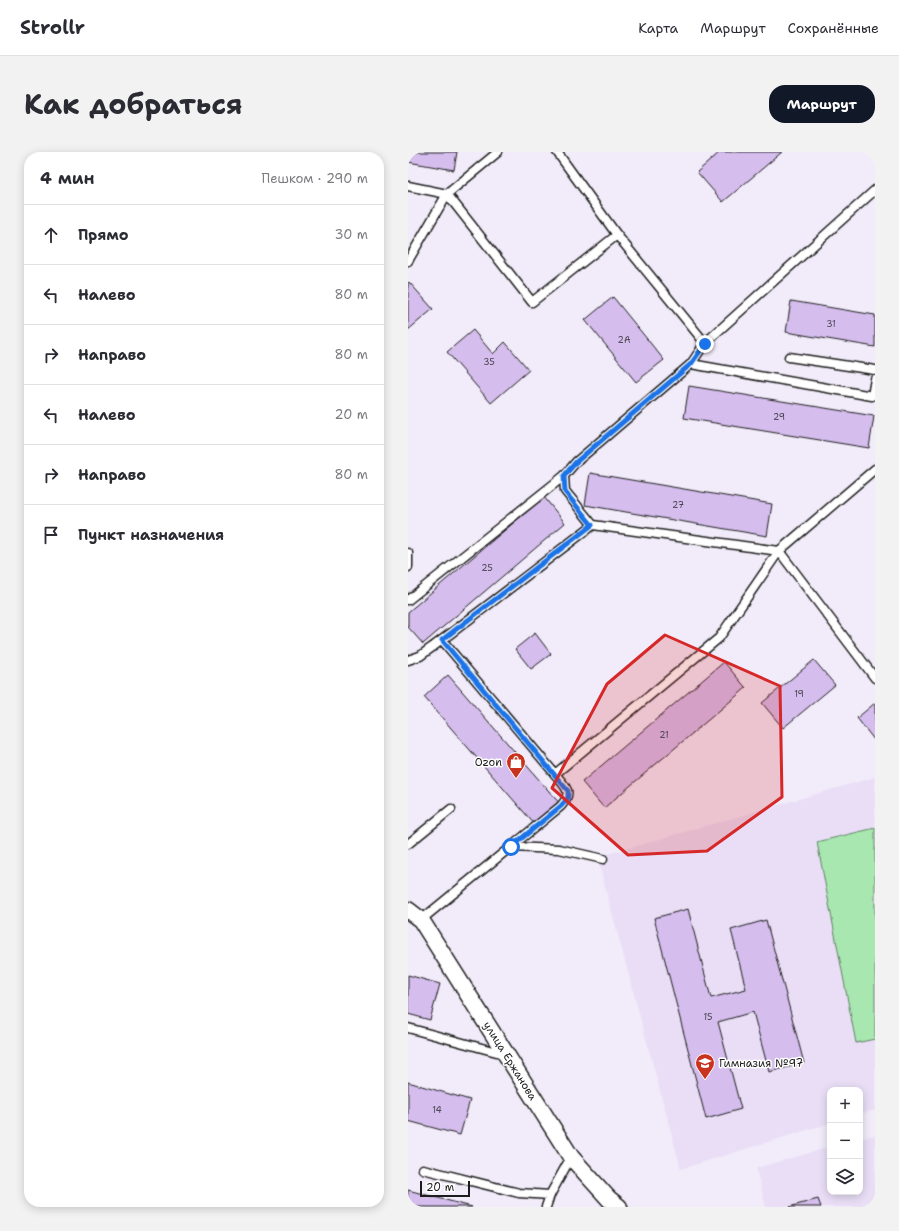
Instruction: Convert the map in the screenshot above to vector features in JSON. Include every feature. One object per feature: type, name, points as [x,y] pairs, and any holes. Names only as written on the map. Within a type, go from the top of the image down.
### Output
[{"type":"street","name":"улица Ержанова","points":[[408,910],[421,920],[571,1157],[609,1200],[619,1207]]},
{"type":"lane","points":[[408,261],[447,194],[498,152]]},
{"type":"lane","points":[[556,152],[617,235],[705,344]]},
{"type":"lane","points":[[408,186],[447,194],[532,302],[617,235]]},
{"type":"lane","points":[[408,600],[564,476],[576,462],[691,364],[705,344],[875,190]]},
{"type":"lane","points":[[789,357],[875,370]]},
{"type":"lane","points":[[691,364],[872,396],[875,379]]},
{"type":"lane","points":[[555,774],[719,638],[779,551],[875,469]]},
{"type":"lane","points":[[564,476],[565,492],[592,525],[779,551],[875,678]]},
{"type":"lane","points":[[408,660],[420,656],[442,640],[592,525]]},
{"type":"lane","points":[[408,553],[408,567]]},
{"type":"lane","points":[[421,920],[561,806],[568,798],[568,791],[555,774],[442,640]]},
{"type":"lane","points":[[408,844],[451,809]]},
{"type":"lane","points":[[511,847],[559,849],[602,859]]},
{"type":"lane","points":[[408,1028],[505,1054]]},
{"type":"lane","points":[[546,1207],[550,1195],[571,1157]]},
{"type":"lane","points":[[422,1169],[520,1193],[550,1195]]},
{"type":"highlighted area","points":[[665,635],[780,686],[782,797],[707,851],[628,855],[552,788],[607,684]]},
{"type":"shaded area","points":[[875,777],[875,1110],[863,1113],[863,1087],[827,1087],[827,1124],[681,1169],[597,857]]},
{"type":"shaded area","points":[[875,1135],[875,1207],[766,1207],[756,1168],[827,1148],[827,1195],[863,1195],[863,1138]]},
{"type":"green space","points":[[875,828],[875,1039],[856,1043],[817,842]]},
{"type":"building","points":[[408,152],[457,152],[454,170],[408,162]]},
{"type":"building","points":[[720,152],[782,152],[723,202],[697,172]]},
{"type":"building","points":[[409,282],[433,309],[408,330],[408,283]]},
{"type":"building","points":[[613,297],[664,360],[636,382],[585,320]]},
{"type":"building","points":[[791,301],[875,315],[875,347],[786,332]]},
{"type":"building","points":[[473,330],[493,354],[505,342],[529,370],[491,403],[447,352]]},
{"type":"building","points":[[689,386],[874,416],[869,448],[684,418]]},
{"type":"building","points":[[590,473],[772,504],[767,536],[585,505]]},
{"type":"building","points":[[544,497],[565,523],[423,644],[408,627],[408,612]]},
{"type":"building","points":[[535,633],[551,654],[531,669],[515,649]]},
{"type":"building","points":[[814,660],[835,685],[783,728],[762,703]]},
{"type":"building","points":[[724,662],[746,688],[604,808],[582,782]]},
{"type":"building","points":[[448,675],[561,805],[536,826],[424,697]]},
{"type":"building","points":[[875,703],[875,741],[857,718]]},
{"type":"building","points":[[688,909],[711,998],[746,989],[731,930],[766,920],[804,1063],[769,1072],[753,1012],[718,1022],[741,1109],[706,1119],[654,918]]},
{"type":"building","points":[[408,975],[440,984],[430,1020],[408,1014]]},
{"type":"building","points":[[408,1082],[470,1100],[460,1135],[408,1121]]},
{"type":"building","points":[[408,1190],[472,1207],[408,1207]]},
{"type":"building","points":[[818,1199],[821,1207],[789,1207]]},
{"type":"place","name":"Ozon","points":[[516,779]]},
{"type":"place","name":"Гимназия №97","points":[[705,1080]]},
{"type":"route","points":[[511,847],[561,806],[568,798],[568,791],[442,640],[592,525],[565,492],[564,476],[576,462],[691,364],[705,344]]}]
